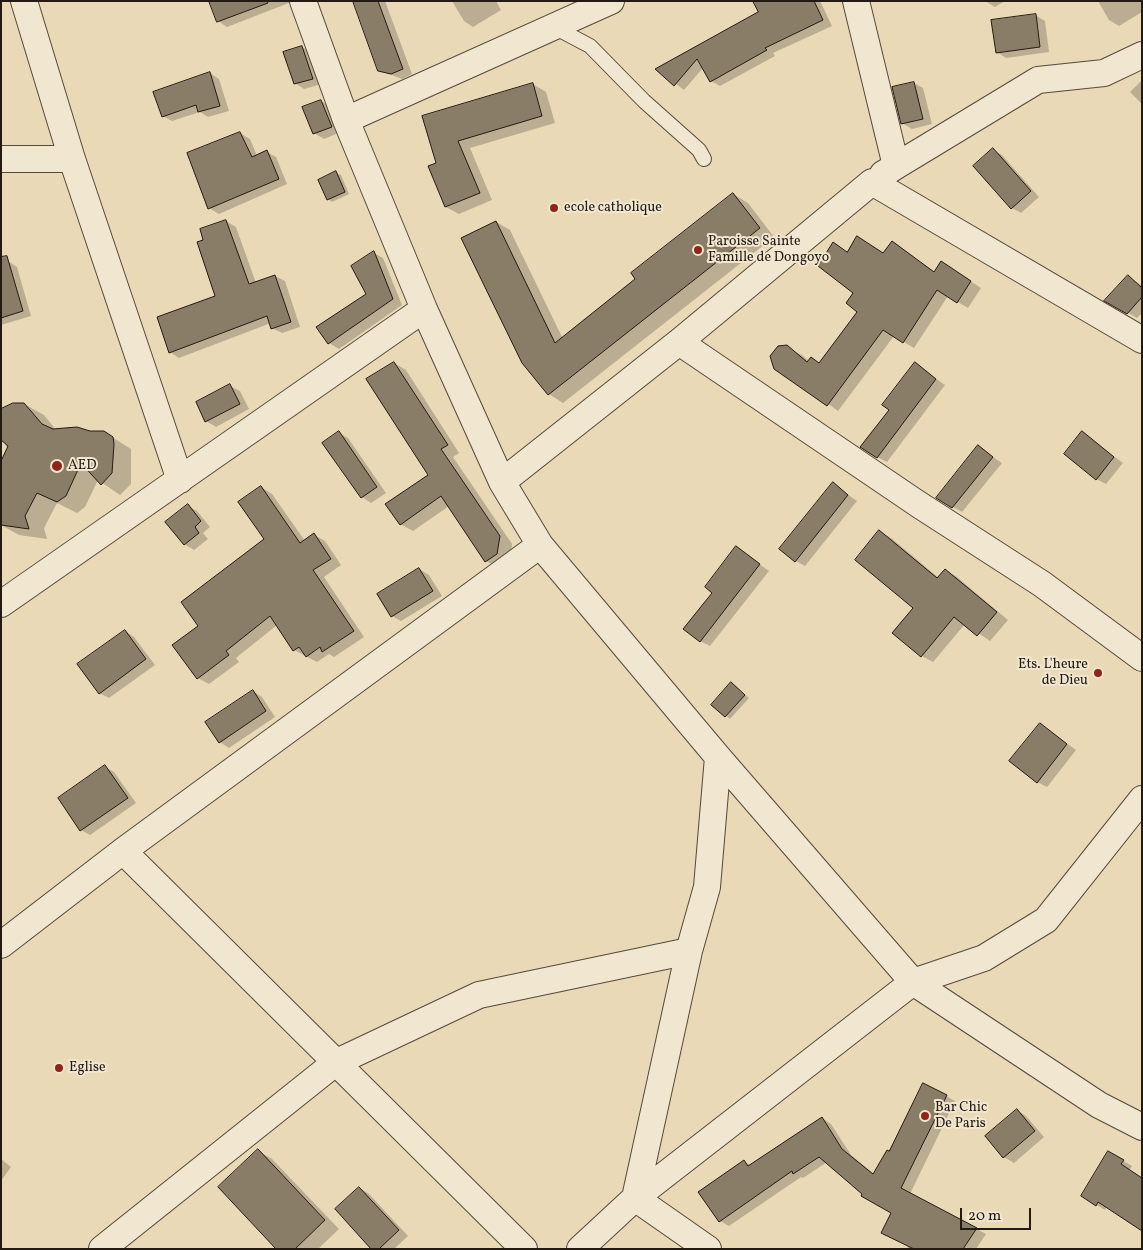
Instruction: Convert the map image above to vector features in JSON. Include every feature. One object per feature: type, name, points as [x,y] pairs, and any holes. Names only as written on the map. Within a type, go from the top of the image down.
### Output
[{"type":"street","points":[[24,1],[72,159],[180,480]]},
{"type":"street","points":[[303,1],[346,120],[424,309],[502,482],[540,545],[718,757],[913,982],[1098,1105],[1142,1126]]},
{"type":"street","points":[[346,120],[611,1]]},
{"type":"street","points":[[856,1],[896,166]]},
{"type":"street","points":[[502,482],[679,342],[872,182],[1038,80],[1104,72],[1142,55]]},
{"type":"street","points":[[1,159],[72,159]]},
{"type":"street","points":[[872,182],[1142,340]]},
{"type":"street","points":[[4,596],[180,480],[424,309]]},
{"type":"street","points":[[679,342],[918,504],[1042,584],[1142,658]]},
{"type":"street","points":[[1,945],[123,851],[540,545]]},
{"type":"street","points":[[635,1198],[688,951],[707,887],[718,757]]},
{"type":"street","points":[[580,1249],[635,1198],[913,982],[984,958],[1046,920],[1142,799]]},
{"type":"street","points":[[123,851],[524,1249]]},
{"type":"street","points":[[102,1249],[335,1063],[479,995],[688,951]]},
{"type":"street","points":[[635,1198],[708,1249]]},
{"type":"lane","points":[[554,27],[590,46],[644,101],[699,150],[704,160]]},
{"type":"building","points":[[209,1],[267,1],[268,3],[217,22]]},
{"type":"building","points":[[353,1],[378,1],[403,69],[391,74],[378,71]]},
{"type":"building","points":[[753,1],[814,1],[823,20],[765,48],[767,50],[710,82],[697,59],[674,86],[655,69],[758,12]]},
{"type":"building","points":[[1036,14],[1040,47],[996,53],[991,20]]},
{"type":"building","points":[[302,46],[313,79],[294,84],[283,52]]},
{"type":"building","points":[[210,72],[220,106],[198,112],[196,105],[162,117],[153,92]]},
{"type":"building","points":[[914,82],[923,119],[901,124],[892,87]]},
{"type":"building","points":[[533,83],[542,116],[458,141],[480,193],[445,207],[428,166],[436,163],[422,116]]},
{"type":"building","points":[[321,100],[332,127],[313,134],[302,107]]},
{"type":"building","points":[[240,132],[252,157],[267,150],[279,179],[208,209],[187,153]]},
{"type":"building","points":[[993,148],[1031,191],[1011,209],[973,166]]},
{"type":"building","points":[[336,171],[345,192],[327,200],[318,180]]},
{"type":"building","points":[[733,193],[760,228],[548,395],[522,363],[461,238],[496,221],[555,343],[635,279],[631,273]]},
{"type":"building","points":[[226,220],[249,284],[275,275],[291,322],[271,329],[267,316],[169,353],[157,317],[215,296],[197,242],[203,240],[200,229]]},
{"type":"building","points":[[857,236],[883,253],[892,241],[934,272],[941,261],[971,281],[957,303],[937,290],[903,343],[883,330],[827,406],[774,369],[770,356],[778,346],[787,345],[807,362],[811,357],[819,363],[857,312],[846,303],[853,293],[818,266],[833,242],[847,252]]},
{"type":"building","points":[[374,251],[393,299],[328,344],[316,327],[366,294],[351,266]]},
{"type":"building","points":[[7,256],[23,311],[1,318],[1,257]]},
{"type":"building","points":[[1128,275],[1142,288],[1142,297],[1127,314],[1104,301]]},
{"type":"building","points":[[394,362],[448,445],[441,449],[500,536],[497,554],[485,562],[441,496],[400,525],[385,504],[428,475],[366,379]]},
{"type":"building","points":[[915,362],[936,379],[877,458],[860,447],[889,410],[882,405]]},
{"type":"building","points":[[230,384],[240,404],[205,422],[196,402]]},
{"type":"building","name":"AED","points":[[13,403],[24,403],[42,424],[53,429],[77,427],[90,431],[104,431],[113,437],[114,444],[112,473],[101,485],[81,463],[66,496],[57,502],[37,493],[25,516],[29,529],[1,525],[1,461],[8,446],[1,440],[1,409]]},
{"type":"building","points":[[339,431],[377,487],[361,498],[322,443]]},
{"type":"building","points":[[1082,431],[1114,457],[1096,480],[1064,454]]},
{"type":"building","points":[[978,445],[993,457],[952,508],[936,498]]},
{"type":"building","points":[[833,482],[848,495],[795,562],[779,549]]},
{"type":"building","points":[[261,486],[300,543],[314,533],[331,559],[313,570],[354,631],[322,652],[320,647],[306,657],[299,647],[293,651],[270,616],[226,651],[229,655],[197,679],[172,645],[198,626],[181,602],[264,539],[238,502]]},
{"type":"building","points":[[188,504],[201,521],[195,527],[199,533],[184,545],[165,522]]},
{"type":"building","points":[[879,530],[937,578],[945,569],[997,612],[977,636],[954,617],[921,657],[892,633],[913,608],[855,560]]},
{"type":"building","points":[[736,546],[760,564],[700,642],[683,629],[712,593],[705,587]]},
{"type":"building","points":[[419,568],[433,591],[391,617],[377,594]]},
{"type":"building","points":[[125,630],[146,659],[99,694],[77,664]]},
{"type":"building","points":[[731,682],[745,695],[725,717],[711,705]]},
{"type":"building","points":[[253,690],[266,711],[219,743],[205,722]]},
{"type":"building","points":[[1040,723],[1067,744],[1037,783],[1009,761]]},
{"type":"building","points":[[105,765],[128,798],[80,831],[58,798]]},
{"type":"building","points":[[923,1083],[947,1095],[901,1188],[977,1228],[963,1249],[914,1249],[881,1233],[891,1213],[861,1196],[862,1194],[819,1157],[793,1174],[792,1171],[719,1222],[698,1192],[744,1160],[748,1166],[822,1117],[842,1149],[873,1174],[887,1150],[889,1151]]},
{"type":"building","points":[[1017,1109],[1035,1131],[1003,1158],[985,1136]]},
{"type":"building","points":[[258,1149],[325,1220],[295,1249],[276,1249],[218,1187]]},
{"type":"building","points":[[1108,1151],[1124,1160],[1121,1164],[1142,1178],[1142,1231],[1098,1202],[1096,1206],[1081,1196]]},
{"type":"building","points":[[359,1187],[399,1230],[379,1249],[371,1249],[335,1209]]},
{"type":"place","name":"ecole catholique","points":[[554,208]]},
{"type":"place","name":"Paroisse Sainte Famille de Dongoyo","points":[[698,250]]},
{"type":"place","name":"AED","points":[[57,466]]},
{"type":"place","name":"Ets. L'heure de Dieu","points":[[1098,673]]},
{"type":"place","name":"Eglise","points":[[59,1068]]},
{"type":"place","name":"Bar Chic De Paris","points":[[925,1116]]}]
